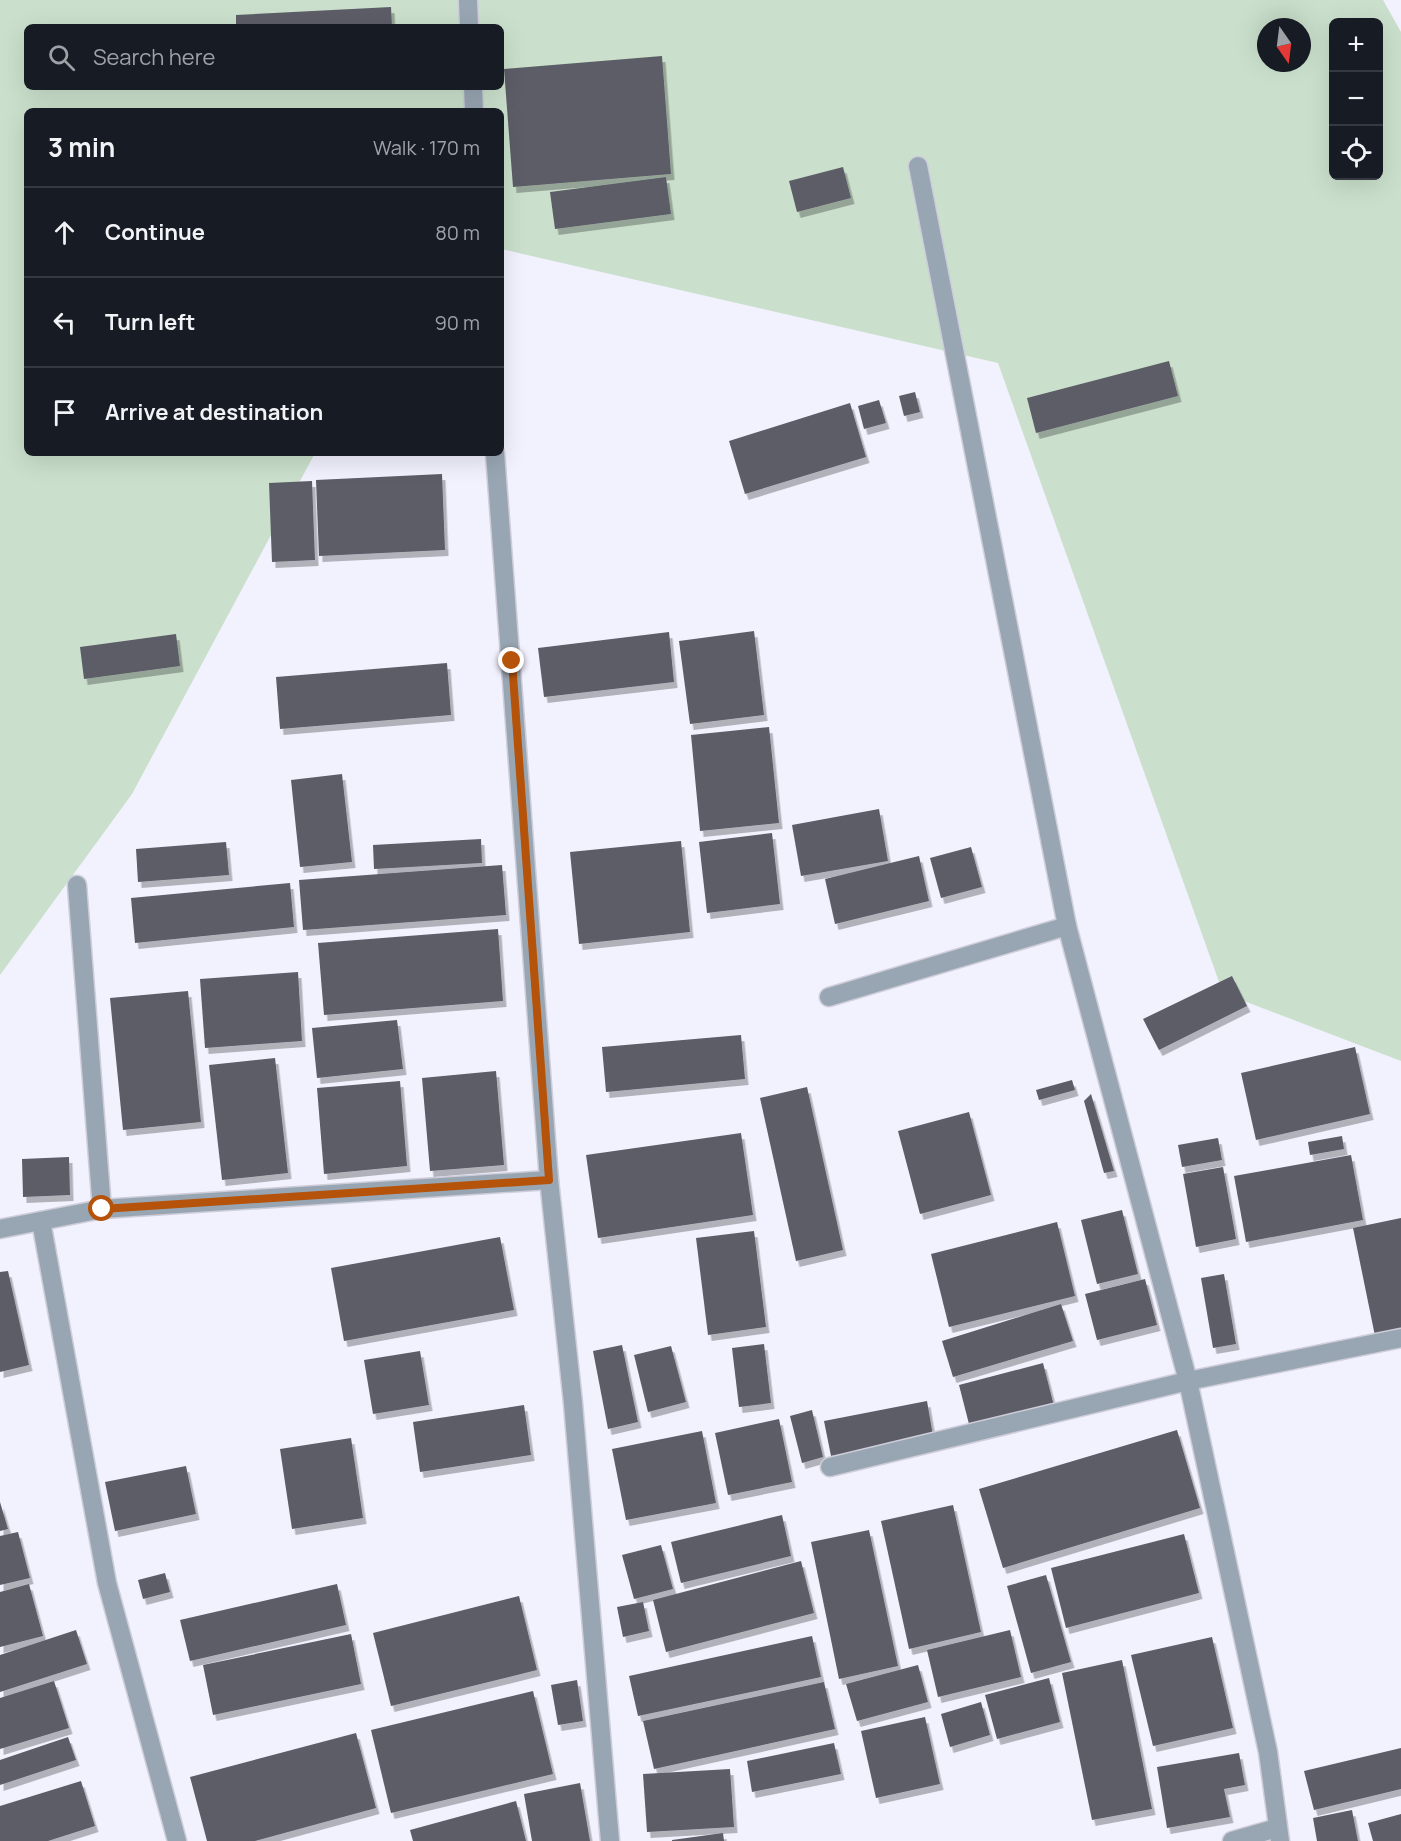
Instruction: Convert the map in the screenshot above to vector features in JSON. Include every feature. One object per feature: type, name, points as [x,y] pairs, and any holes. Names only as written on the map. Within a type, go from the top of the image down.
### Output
[{"type":"street","points":[[468,0],[469,24]]},
{"type":"street","points":[[473,90],[474,108]]},
{"type":"street","points":[[918,166],[1067,926],[1188,1381],[1268,1752],[1278,1834],[1232,1841]]},
{"type":"street","points":[[495,456],[549,1180],[573,1402],[610,1841]]},
{"type":"street","points":[[77,885],[102,1209]]},
{"type":"street","points":[[829,997],[1067,926]]},
{"type":"street","points":[[0,1229],[102,1209],[549,1180]]},
{"type":"street","points":[[42,1221],[107,1583],[177,1841]]},
{"type":"street","points":[[830,1467],[1188,1381],[1401,1338]]},
{"type":"green space","points":[[0,0],[1383,0],[1401,32],[1401,1061],[1223,993],[998,363],[504,250],[504,108],[24,108],[24,456],[313,456],[132,794],[0,975]]},
{"type":"building","points":[[391,7],[392,24],[236,24],[236,15]]},
{"type":"building","points":[[662,56],[671,174],[513,187],[504,69]]},
{"type":"building","points":[[843,167],[851,198],[797,212],[789,181]]},
{"type":"building","points":[[666,177],[671,214],[555,229],[550,192]]},
{"type":"building","points":[[1169,361],[1178,396],[1036,433],[1027,398]]},
{"type":"building","points":[[915,392],[920,412],[904,416],[899,396]]},
{"type":"building","points":[[879,400],[886,423],[864,429],[858,406]]},
{"type":"building","points":[[850,403],[866,457],[745,494],[729,441]]},
{"type":"building","points":[[442,474],[445,550],[319,556],[316,480]]},
{"type":"building","points":[[312,481],[315,560],[272,562],[269,483]]},
{"type":"building","points":[[754,631],[764,715],[690,724],[679,641]]},
{"type":"building","points":[[669,632],[674,682],[544,697],[538,648]]},
{"type":"building","points":[[176,634],[180,666],[84,679],[80,647]]},
{"type":"building","points":[[447,663],[451,715],[280,729],[276,677]]},
{"type":"building","points":[[769,727],[779,823],[700,831],[691,735]]},
{"type":"building","points":[[342,774],[352,862],[300,867],[291,780]]},
{"type":"building","points":[[879,809],[888,861],[801,876],[792,825]]},
{"type":"building","points":[[772,833],[780,904],[707,913],[699,842]]},
{"type":"building","points":[[481,839],[482,863],[374,869],[373,845]]},
{"type":"building","points":[[681,841],[690,932],[579,944],[570,852]]},
{"type":"building","points":[[226,842],[229,875],[138,882],[136,849]]},
{"type":"building","points":[[971,847],[982,887],[941,898],[930,858]]},
{"type":"building","points":[[919,856],[929,901],[835,924],[825,879]]},
{"type":"building","points":[[502,865],[506,915],[303,930],[299,880]]},
{"type":"building","points":[[290,883],[294,927],[135,943],[131,898]]},
{"type":"building","points":[[498,929],[503,1001],[324,1015],[318,943]]},
{"type":"building","points":[[298,972],[302,1041],[205,1048],[200,979]]},
{"type":"building","points":[[1232,976],[1247,1006],[1159,1050],[1143,1019]]},
{"type":"building","points":[[188,991],[201,1122],[123,1130],[110,998]]},
{"type":"building","points":[[397,1020],[403,1069],[317,1078],[312,1028]]},
{"type":"building","points":[[741,1035],[745,1079],[606,1092],[602,1047]]},
{"type":"building","points":[[1355,1047],[1370,1114],[1256,1140],[1241,1073]]},
{"type":"building","points":[[275,1058],[288,1173],[222,1180],[209,1065]]},
{"type":"building","points":[[496,1071],[504,1165],[430,1171],[422,1078]]},
{"type":"building","points":[[1072,1080],[1075,1090],[1039,1100],[1036,1090]]},
{"type":"building","points":[[400,1081],[407,1166],[324,1174],[317,1088]]},
{"type":"building","points":[[807,1087],[843,1250],[796,1261],[760,1098]]},
{"type":"building","points":[[1091,1094],[1114,1171],[1104,1173],[1084,1101]]},
{"type":"building","points":[[969,1112],[991,1195],[920,1214],[898,1131]]},
{"type":"building","points":[[741,1133],[753,1215],[598,1238],[586,1155]]},
{"type":"building","points":[[1342,1136],[1344,1149],[1310,1155],[1308,1142]]},
{"type":"building","points":[[1218,1138],[1222,1160],[1182,1167],[1178,1145]]},
{"type":"building","points":[[1351,1155],[1363,1220],[1246,1242],[1234,1176]]},
{"type":"building","points":[[69,1157],[70,1195],[23,1197],[22,1159]]},
{"type":"building","points":[[1223,1167],[1236,1239],[1196,1247],[1183,1174]]},
{"type":"building","points":[[1122,1210],[1138,1274],[1097,1284],[1081,1220]]},
{"type":"building","points":[[1401,1218],[1401,1330],[1375,1336],[1353,1228]]},
{"type":"building","points":[[1057,1222],[1075,1296],[949,1327],[931,1254]]},
{"type":"building","points":[[754,1231],[766,1327],[708,1335],[696,1238]]},
{"type":"building","points":[[500,1237],[514,1310],[344,1341],[331,1268]]},
{"type":"building","points":[[8,1271],[29,1365],[0,1372],[0,1272]]},
{"type":"building","points":[[1224,1274],[1236,1344],[1213,1348],[1201,1278]]},
{"type":"building","points":[[1145,1279],[1157,1325],[1097,1340],[1085,1294]]},
{"type":"building","points":[[1061,1304],[1073,1341],[953,1377],[942,1341]]},
{"type":"building","points":[[764,1344],[771,1403],[739,1407],[732,1348]]},
{"type":"building","points":[[622,1345],[638,1422],[608,1429],[593,1351]]},
{"type":"building","points":[[671,1346],[686,1402],[648,1412],[634,1355]]},
{"type":"building","points":[[420,1351],[429,1405],[373,1414],[364,1360]]},
{"type":"building","points":[[1043,1363],[1054,1406],[970,1428],[959,1385]]},
{"type":"building","points":[[927,1401],[933,1436],[831,1456],[824,1421]]},
{"type":"building","points":[[524,1405],[531,1455],[420,1472],[413,1422]]},
{"type":"building","points":[[812,1410],[823,1457],[802,1463],[790,1416]]},
{"type":"building","points":[[779,1419],[792,1482],[728,1495],[715,1433]]},
{"type":"building","points":[[1177,1430],[1200,1508],[1003,1568],[979,1489]]},
{"type":"building","points":[[702,1431],[716,1503],[626,1520],[612,1449]]},
{"type":"building","points":[[351,1438],[363,1518],[292,1529],[280,1449]]},
{"type":"building","points":[[186,1466],[196,1514],[115,1531],[105,1482]]},
{"type":"building","points":[[0,1502],[8,1529],[0,1531]]},
{"type":"building","points":[[953,1505],[981,1632],[909,1649],[881,1521]]},
{"type":"building","points":[[782,1515],[791,1556],[681,1583],[671,1542]]},
{"type":"building","points":[[869,1530],[898,1666],[839,1679],[811,1542]]},
{"type":"building","points":[[18,1532],[30,1578],[0,1585],[0,1536]]},
{"type":"building","points":[[1184,1534],[1199,1593],[1066,1628],[1051,1568]]},
{"type":"building","points":[[661,1545],[673,1589],[634,1599],[622,1555]]},
{"type":"building","points":[[801,1561],[814,1613],[666,1652],[653,1600]]},
{"type":"building","points":[[165,1573],[170,1592],[143,1599],[138,1580]]},
{"type":"building","points":[[1046,1575],[1071,1662],[1031,1673],[1007,1586]]},
{"type":"building","points":[[29,1584],[43,1636],[0,1647],[0,1592]]},
{"type":"building","points":[[337,1584],[346,1625],[190,1661],[180,1620]]},
{"type":"building","points":[[519,1596],[537,1670],[391,1706],[373,1633]]},
{"type":"building","points":[[643,1602],[649,1631],[623,1637],[617,1607]]},
{"type":"building","points":[[76,1630],[87,1664],[0,1692],[0,1655]]},
{"type":"building","points":[[1010,1630],[1021,1677],[938,1697],[927,1650]]},
{"type":"building","points":[[351,1634],[361,1684],[213,1715],[203,1665]]},
{"type":"building","points":[[812,1636],[821,1677],[638,1716],[629,1676]]},
{"type":"building","points":[[1212,1637],[1233,1728],[1153,1746],[1131,1655]]},
{"type":"building","points":[[1122,1660],[1152,1809],[1092,1820],[1062,1673]]},
{"type":"building","points":[[918,1665],[928,1702],[857,1721],[846,1684]]},
{"type":"building","points":[[1049,1678],[1060,1722],[997,1739],[985,1695]]},
{"type":"building","points":[[577,1680],[583,1721],[558,1725],[551,1685]]},
{"type":"building","points":[[54,1681],[69,1728],[0,1749],[0,1698]]},
{"type":"building","points":[[824,1682],[835,1729],[654,1769],[643,1721]]},
{"type":"building","points":[[533,1691],[553,1774],[391,1813],[371,1730]]},
{"type":"building","points":[[981,1702],[990,1735],[950,1747],[941,1714]]},
{"type":"building","points":[[925,1717],[940,1784],[876,1798],[861,1731]]},
{"type":"building","points":[[356,1733],[376,1808],[255,1841],[207,1841],[190,1777]]},
{"type":"building","points":[[68,1737],[76,1760],[0,1785],[0,1760]]},
{"type":"building","points":[[834,1743],[841,1774],[752,1792],[747,1761]]},
{"type":"building","points":[[1401,1748],[1401,1789],[1314,1810],[1304,1771]]},
{"type":"building","points":[[1239,1753],[1245,1785],[1224,1789],[1230,1817],[1167,1828],[1157,1767]]},
{"type":"building","points":[[730,1769],[734,1827],[647,1832],[643,1774]]},
{"type":"building","points":[[81,1781],[95,1826],[48,1841],[0,1841],[0,1806]]},
{"type":"building","points":[[580,1783],[590,1841],[532,1841],[524,1794]]},
{"type":"building","points":[[516,1801],[526,1841],[413,1841],[410,1830]]},
{"type":"building","points":[[1352,1810],[1358,1841],[1317,1841],[1313,1818]]},
{"type":"building","points":[[1401,1814],[1401,1841],[1373,1841],[1368,1823]]},
{"type":"building","points":[[723,1833],[724,1841],[672,1841],[672,1840]]},
{"type":"route","points":[[102,1209],[549,1180],[512,661]]}]
